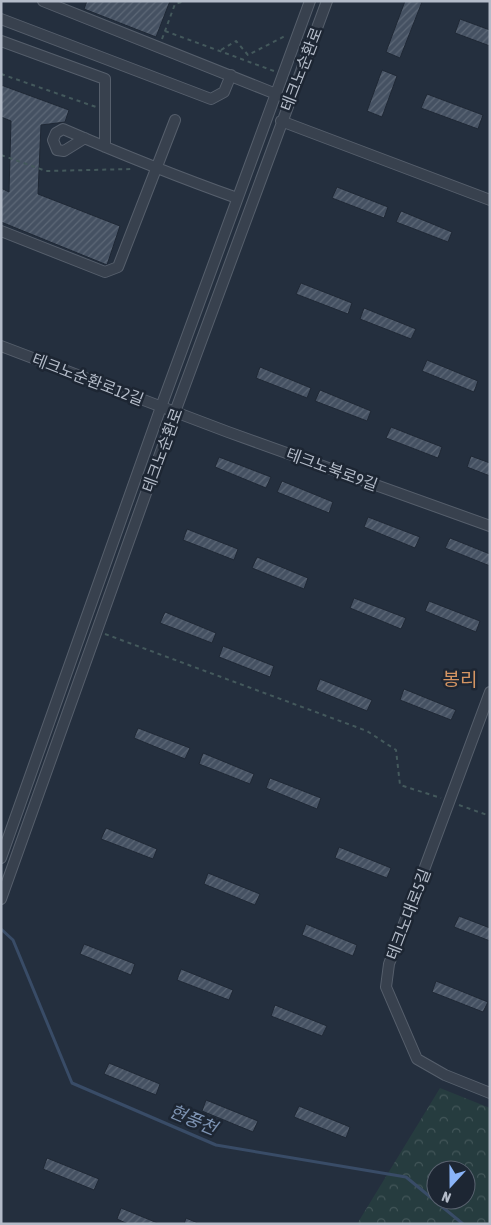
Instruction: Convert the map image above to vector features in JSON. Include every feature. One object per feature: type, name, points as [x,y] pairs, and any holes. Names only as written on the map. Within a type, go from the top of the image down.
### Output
[{"type":"street","points":[[43,1],[276,94]]},
{"type":"street","name":"테크노순환로","points":[[1,858],[236,198],[310,1]]},
{"type":"street","name":"테크노순환로","points":[[1,900],[175,412],[281,121],[327,1]]},
{"type":"street","points":[[1,19],[211,99],[224,92],[231,75]]},
{"type":"street","points":[[1,41],[105,79],[105,147]]},
{"type":"street","points":[[1,231],[105,272],[118,267],[175,120]]},
{"type":"street","points":[[281,121],[490,200]]},
{"type":"street","points":[[85,138],[155,169],[236,198]]},
{"type":"street","name":"테크노순환로12길","points":[[1,346],[175,412]]},
{"type":"street","name":"테크노북로9길","points":[[175,412],[490,526]]},
{"type":"street","name":"테크노대로5길","points":[[490,692],[388,964],[386,986],[417,1059],[445,1075],[490,1093]]},
{"type":"path","points":[[159,46],[175,3],[185,1]]},
{"type":"path","points":[[220,50],[236,41],[248,55],[300,28]]},
{"type":"path","points":[[165,31],[283,75]]},
{"type":"path","points":[[1,74],[105,111]]},
{"type":"path","points":[[1,156],[46,171],[135,169]]},
{"type":"path","points":[[97,632],[367,731],[396,750],[400,786],[450,801],[490,816]]},
{"type":"green space","points":[[440,1088],[490,1108],[490,1224],[357,1224]]},
{"type":"building","points":[[87,1],[170,1],[156,37],[84,9]]},
{"type":"building","points":[[405,1],[422,2],[400,58],[386,52]]},
{"type":"building","points":[[460,19],[490,30],[490,46],[455,33]]},
{"type":"building","points":[[382,70],[397,76],[382,117],[367,111]]},
{"type":"building","points":[[1,85],[69,110],[65,122],[41,125],[38,194],[120,226],[107,265],[1,222],[1,188],[9,192],[11,121],[1,117]]},
{"type":"building","points":[[427,94],[483,115],[478,129],[421,108]]},
{"type":"building","points":[[337,187],[388,207],[384,218],[332,198]]},
{"type":"building","points":[[401,211],[452,232],[448,242],[396,222]]},
{"type":"building","points":[[301,283],[352,303],[348,314],[296,294]]},
{"type":"building","points":[[364,308],[416,329],[411,339],[360,319]]},
{"type":"building","points":[[427,360],[478,381],[474,392],[422,371]]},
{"type":"building","points":[[260,367],[311,388],[307,398],[256,378]]},
{"type":"building","points":[[320,390],[371,411],[367,421],[315,401]]},
{"type":"building","points":[[391,427],[442,447],[438,458],[386,438]]},
{"type":"building","points":[[471,456],[490,463],[490,476],[467,467]]},
{"type":"building","points":[[219,457],[271,477],[266,488],[215,467]]},
{"type":"building","points":[[282,481],[333,502],[329,513],[277,492]]},
{"type":"building","points":[[368,517],[420,537],[415,548],[364,527]]},
{"type":"building","points":[[187,529],[238,549],[234,560],[183,540]]},
{"type":"building","points":[[450,538],[490,554],[490,566],[445,548]]},
{"type":"building","points":[[257,557],[308,578],[304,589],[252,568]]},
{"type":"building","points":[[354,598],[406,618],[401,629],[350,608]]},
{"type":"building","points":[[429,601],[480,621],[476,632],[425,611]]},
{"type":"building","points":[[165,612],[216,633],[212,643],[160,623]]},
{"type":"building","points":[[223,646],[274,666],[270,677],[219,657]]},
{"type":"building","points":[[320,679],[372,700],[367,711],[316,690]]},
{"type":"building","points":[[404,689],[456,710],[451,720],[400,700]]},
{"type":"building","points":[[138,728],[190,748],[185,759],[134,738]]},
{"type":"building","points":[[203,753],[254,774],[250,784],[199,764]]},
{"type":"building","points":[[270,778],[321,798],[317,809],[266,788]]},
{"type":"building","points":[[106,828],[157,849],[153,859],[101,839]]},
{"type":"building","points":[[339,847],[391,868],[387,878],[335,858]]},
{"type":"building","points":[[208,873],[260,894],[255,905],[204,884]]},
{"type":"building","points":[[459,916],[490,928],[490,941],[454,927]]},
{"type":"building","points":[[306,924],[357,945],[353,956],[302,935]]},
{"type":"building","points":[[84,944],[135,964],[131,975],[80,954]]},
{"type":"building","points":[[181,969],[233,990],[229,1000],[177,980]]},
{"type":"building","points":[[436,981],[488,1002],[483,1012],[432,992]]},
{"type":"building","points":[[275,1005],[327,1026],[322,1036],[271,1016]]},
{"type":"building","points":[[109,1063],[160,1084],[156,1095],[104,1074]]},
{"type":"building","points":[[206,1100],[258,1121],[253,1132],[202,1111]]},
{"type":"building","points":[[299,1106],[350,1127],[346,1138],[294,1117]]},
{"type":"building","points":[[47,1158],[99,1179],[94,1190],[43,1169]]},
{"type":"building","points":[[121,1208],[160,1224],[128,1224],[117,1219]]},
{"type":"building","points":[[186,1218],[200,1224],[184,1224]]},
{"type":"waterway","name":"현풍천","points":[[1,929],[13,940],[72,1083],[216,1145],[406,1177],[463,1224]]},
{"type":"district","name":"봉리","points":[[460,679]]}]
